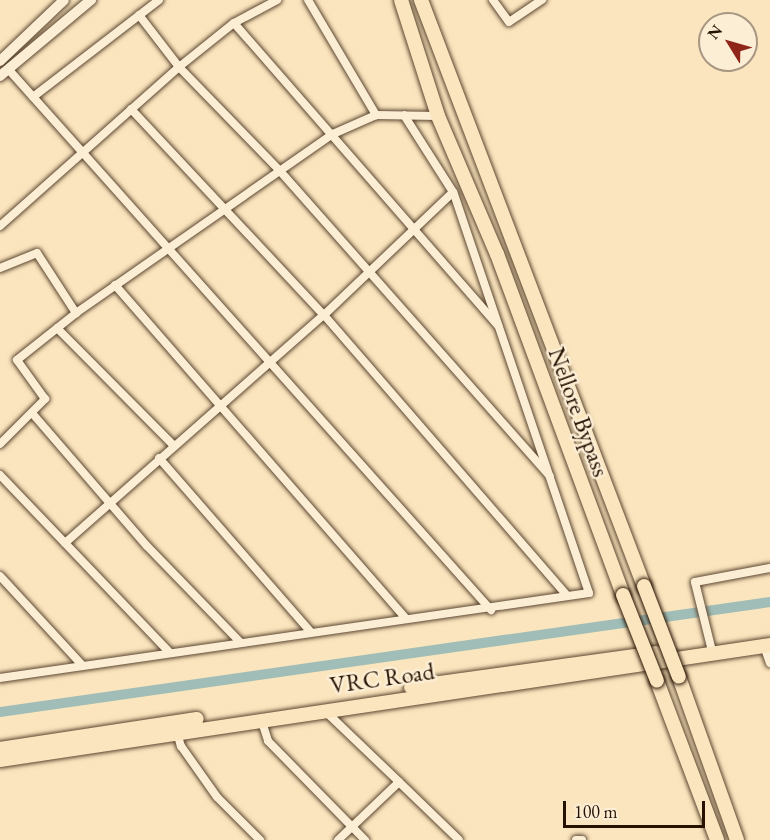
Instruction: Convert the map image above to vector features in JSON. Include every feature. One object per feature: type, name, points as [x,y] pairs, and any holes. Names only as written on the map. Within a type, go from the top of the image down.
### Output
[{"type":"main road","name":"Nellore Bypass","points":[[401,0],[438,116],[497,254],[623,595],[717,840]]},
{"type":"main road","name":"Nellore Bypass","points":[[421,0],[679,677],[736,840]]},
{"type":"main road","name":"VRC Road","points":[[0,760],[175,727],[261,718],[768,643]]},
{"type":"main road","points":[[0,749],[175,727],[712,651]]},
{"type":"street","points":[[1,60],[64,0]]},
{"type":"street","points":[[92,0],[5,73],[33,97],[81,154],[169,247],[490,610]]},
{"type":"street","points":[[33,97],[159,0]]},
{"type":"street","points":[[0,226],[179,67],[234,23],[277,0]]},
{"type":"street","points":[[308,0],[376,115]]},
{"type":"street","points":[[493,0],[509,22],[542,0]]},
{"type":"street","points":[[139,15],[179,67],[280,171],[554,481]]},
{"type":"street","points":[[234,23],[417,230],[501,330]]},
{"type":"street","points":[[131,110],[324,315],[567,596]]},
{"type":"street","points":[[0,444],[45,399],[17,360],[76,313],[333,134],[376,115],[438,116]]},
{"type":"street","points":[[0,678],[311,632],[490,610],[589,593],[554,481],[453,192],[404,115]]},
{"type":"street","points":[[65,543],[269,358],[324,315],[417,230],[453,192]]},
{"type":"street","points":[[0,268],[37,253],[76,313]]},
{"type":"street","points":[[115,285],[406,619]]},
{"type":"street","points":[[57,328],[174,446]]},
{"type":"street","points":[[32,413],[240,642]]},
{"type":"street","points":[[159,458],[311,632]]},
{"type":"street","points":[[0,475],[169,652]]},
{"type":"street","points":[[712,651],[695,582],[770,568]]},
{"type":"street","points":[[0,576],[82,665]]},
{"type":"street","points":[[768,643],[770,663]]},
{"type":"street","points":[[323,709],[459,840]]},
{"type":"street","points":[[261,718],[268,741],[365,840]]},
{"type":"street","points":[[175,727],[217,796],[260,840]]},
{"type":"street","points":[[338,840],[399,782]]},
{"type":"street","points":[[576,840],[582,840]]},
{"type":"waterway","points":[[0,712],[770,602]]}]
